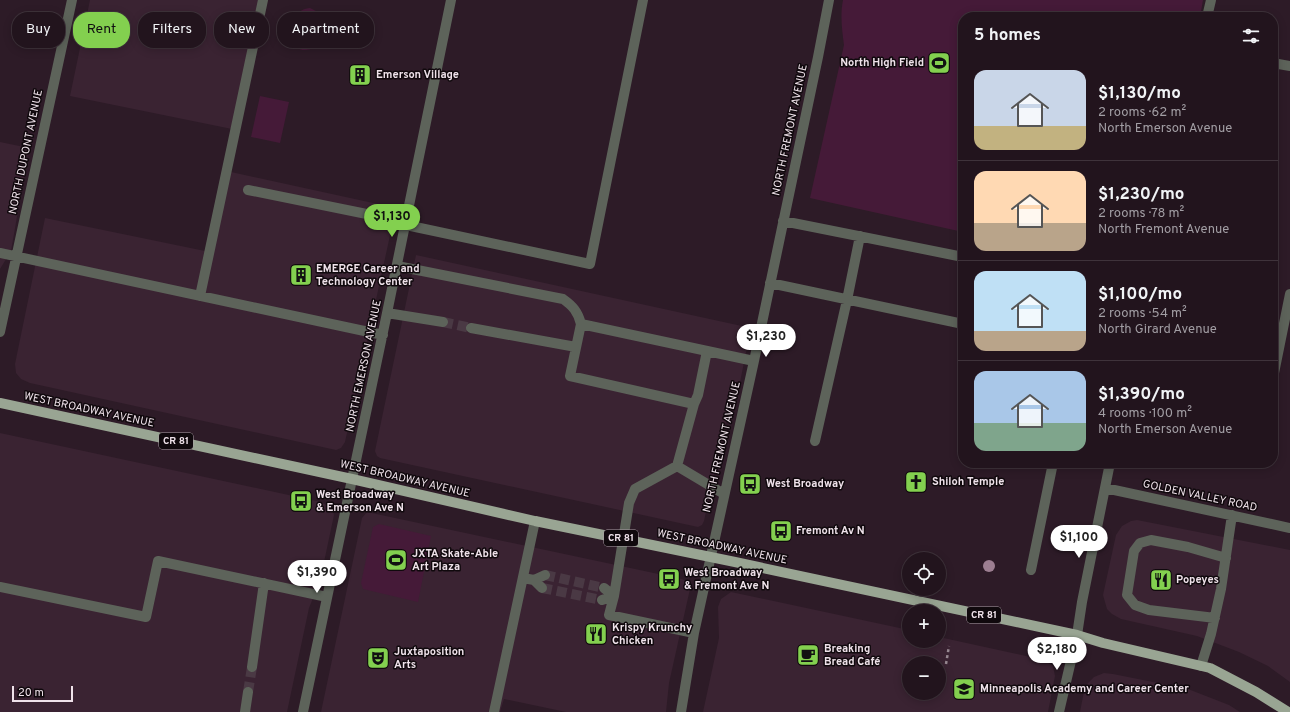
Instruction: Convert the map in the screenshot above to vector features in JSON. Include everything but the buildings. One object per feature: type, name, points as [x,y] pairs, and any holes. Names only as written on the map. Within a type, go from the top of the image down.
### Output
[{"type":"main road","name":"WEST BROADWAY AVENUE","points":[[0,403],[535,521],[1077,635],[1102,643],[1210,668],[1256,692],[1288,712]]},
{"type":"street","name":"NORTH DUPONT AVENUE","points":[[0,332],[15,257],[72,0]]},
{"type":"street","points":[[200,296],[263,0]]},
{"type":"street","name":"NORTH EMERSON AVENUE","points":[[303,712],[388,313],[451,0]]},
{"type":"street","points":[[248,190],[590,264],[643,0]]},
{"type":"street","name":"NORTH FREMONT AVENUE","points":[[681,712],[694,633],[754,361],[829,0]]},
{"type":"street","points":[[1208,12],[1211,0]]},
{"type":"street","points":[[1278,64],[1290,66]]},
{"type":"street","points":[[783,221],[958,256]]},
{"type":"street","points":[[815,441],[860,236]]},
{"type":"street","points":[[0,254],[383,335]]},
{"type":"street","points":[[397,266],[563,299],[570,304],[578,314],[581,324],[570,376],[694,404]]},
{"type":"street","points":[[770,283],[958,323]]},
{"type":"street","points":[[1278,353],[1290,294]]},
{"type":"street","points":[[388,313],[443,322]]},
{"type":"street","points":[[581,324],[754,361]]},
{"type":"street","points":[[471,328],[576,348]]},
{"type":"street","points":[[694,633],[609,615],[614,596],[629,504],[635,489],[677,466],[694,404],[698,395],[707,351]]},
{"type":"street","points":[[677,466],[724,494]]},
{"type":"street","points":[[1031,570],[1052,468]]},
{"type":"street","points":[[1059,712],[1077,635],[1082,602],[1109,468]]},
{"type":"street","name":"GOLDEN VALLEY ROAD","points":[[1105,488],[1290,528]]},
{"type":"street","points":[[1201,666],[1212,634],[1221,589],[1232,515]]},
{"type":"street","points":[[494,712],[535,521]]},
{"type":"street","points":[[1215,618],[1149,610],[1135,605],[1127,595],[1134,551],[1140,543],[1151,540],[1226,558]]},
{"type":"street","points":[[0,587],[146,617],[158,561],[327,596]]},
{"type":"street","points":[[522,578],[534,580],[545,575]]},
{"type":"street","points":[[534,580],[542,588]]},
{"type":"street","points":[[252,667],[264,583]]},
{"type":"street","points":[[604,588],[614,596]]},
{"type":"street","points":[[602,600],[614,596]]},
{"type":"street","points":[[245,712],[248,692]]},
{"type":"path","points":[[946,664],[949,646]]},
{"type":"shaded area","points":[[90,0],[260,0],[257,12],[214,12],[214,48],[250,48],[232,129],[70,96],[80,48],[130,48],[130,12],[88,12]]},
{"type":"shaded area","points":[[843,0],[1203,0],[1201,12],[958,12],[958,231],[810,198],[844,45],[841,17]]},
{"type":"shaded area","points":[[310,8],[318,12],[299,12]]},
{"type":"shaded area","points":[[298,48],[312,48],[307,50]]},
{"type":"shaded area","points":[[260,96],[289,102],[280,143],[251,137]]},
{"type":"shaded area","points":[[0,142],[29,148],[11,251],[0,269]]},
{"type":"shaded area","points":[[222,170],[396,208],[345,442],[341,448],[336,450],[30,383],[21,379],[16,373],[15,364],[45,218],[205,251]]},
{"type":"shaded area","points":[[416,255],[751,328],[737,397],[725,424],[702,525],[698,527],[380,458],[377,456],[375,451]]},
{"type":"shaded area","points":[[0,433],[321,502],[331,508],[334,515],[320,581],[309,608],[287,712],[0,712]]},
{"type":"shaded area","points":[[367,512],[682,579],[688,582],[690,589],[669,683],[666,712],[566,712],[504,699],[500,712],[321,712],[362,518]]},
{"type":"shaded area","points":[[1137,520],[1290,550],[1290,682],[1268,666],[1239,652],[1197,636],[1121,619],[1107,609],[1103,595],[1116,535],[1122,526],[1131,521]]},
{"type":"shaded area","name":"JXTA Skate-Able Art Plaza","points":[[379,524],[431,536],[418,602],[363,589],[361,583],[373,527]]},
{"type":"shaded area","points":[[731,592],[902,629],[902,648],[946,648],[946,639],[1044,660],[1053,666],[1055,676],[1048,712],[703,712],[719,638],[718,607],[721,599]]},
{"type":"shaded area","points":[[1104,673],[1188,689],[1229,705],[1240,712],[1080,712],[1085,686],[1094,677]]},
{"type":"tunnel","points":[[443,322],[471,328]]},
{"type":"tunnel","points":[[545,575],[604,588]]},
{"type":"tunnel","points":[[542,588],[602,600]]},
{"type":"tunnel","points":[[248,692],[252,667]]},
{"type":"place","name":"North High Field","points":[[939,63]]},
{"type":"place","name":"Emerson Village","points":[[360,75]]},
{"type":"place","name":"EMERGE Career and Technology Center","points":[[301,275]]},
{"type":"place","name":"Shiloh Temple","points":[[916,482]]},
{"type":"place","name":"West Broadway","points":[[750,484]]},
{"type":"place","name":"West Broadway & Emerson Ave N","points":[[301,501]]},
{"type":"place","name":"Fremont Av N","points":[[781,531]]},
{"type":"place","name":"JXTA Skate-Able Art Plaza","points":[[396,560]]},
{"type":"place","name":"West Broadway & Fremont Ave N","points":[[669,579]]},
{"type":"place","name":"Popeyes","points":[[1161,580]]},
{"type":"place","name":"Krispy Krunchy Chicken","points":[[596,634]]},
{"type":"place","name":"Breaking Bread Café","points":[[808,655]]},
{"type":"place","name":"Juxtaposition Arts","points":[[378,658]]},
{"type":"place","name":"Minneapolis Academy and Career Center","points":[[964,689]]}]
